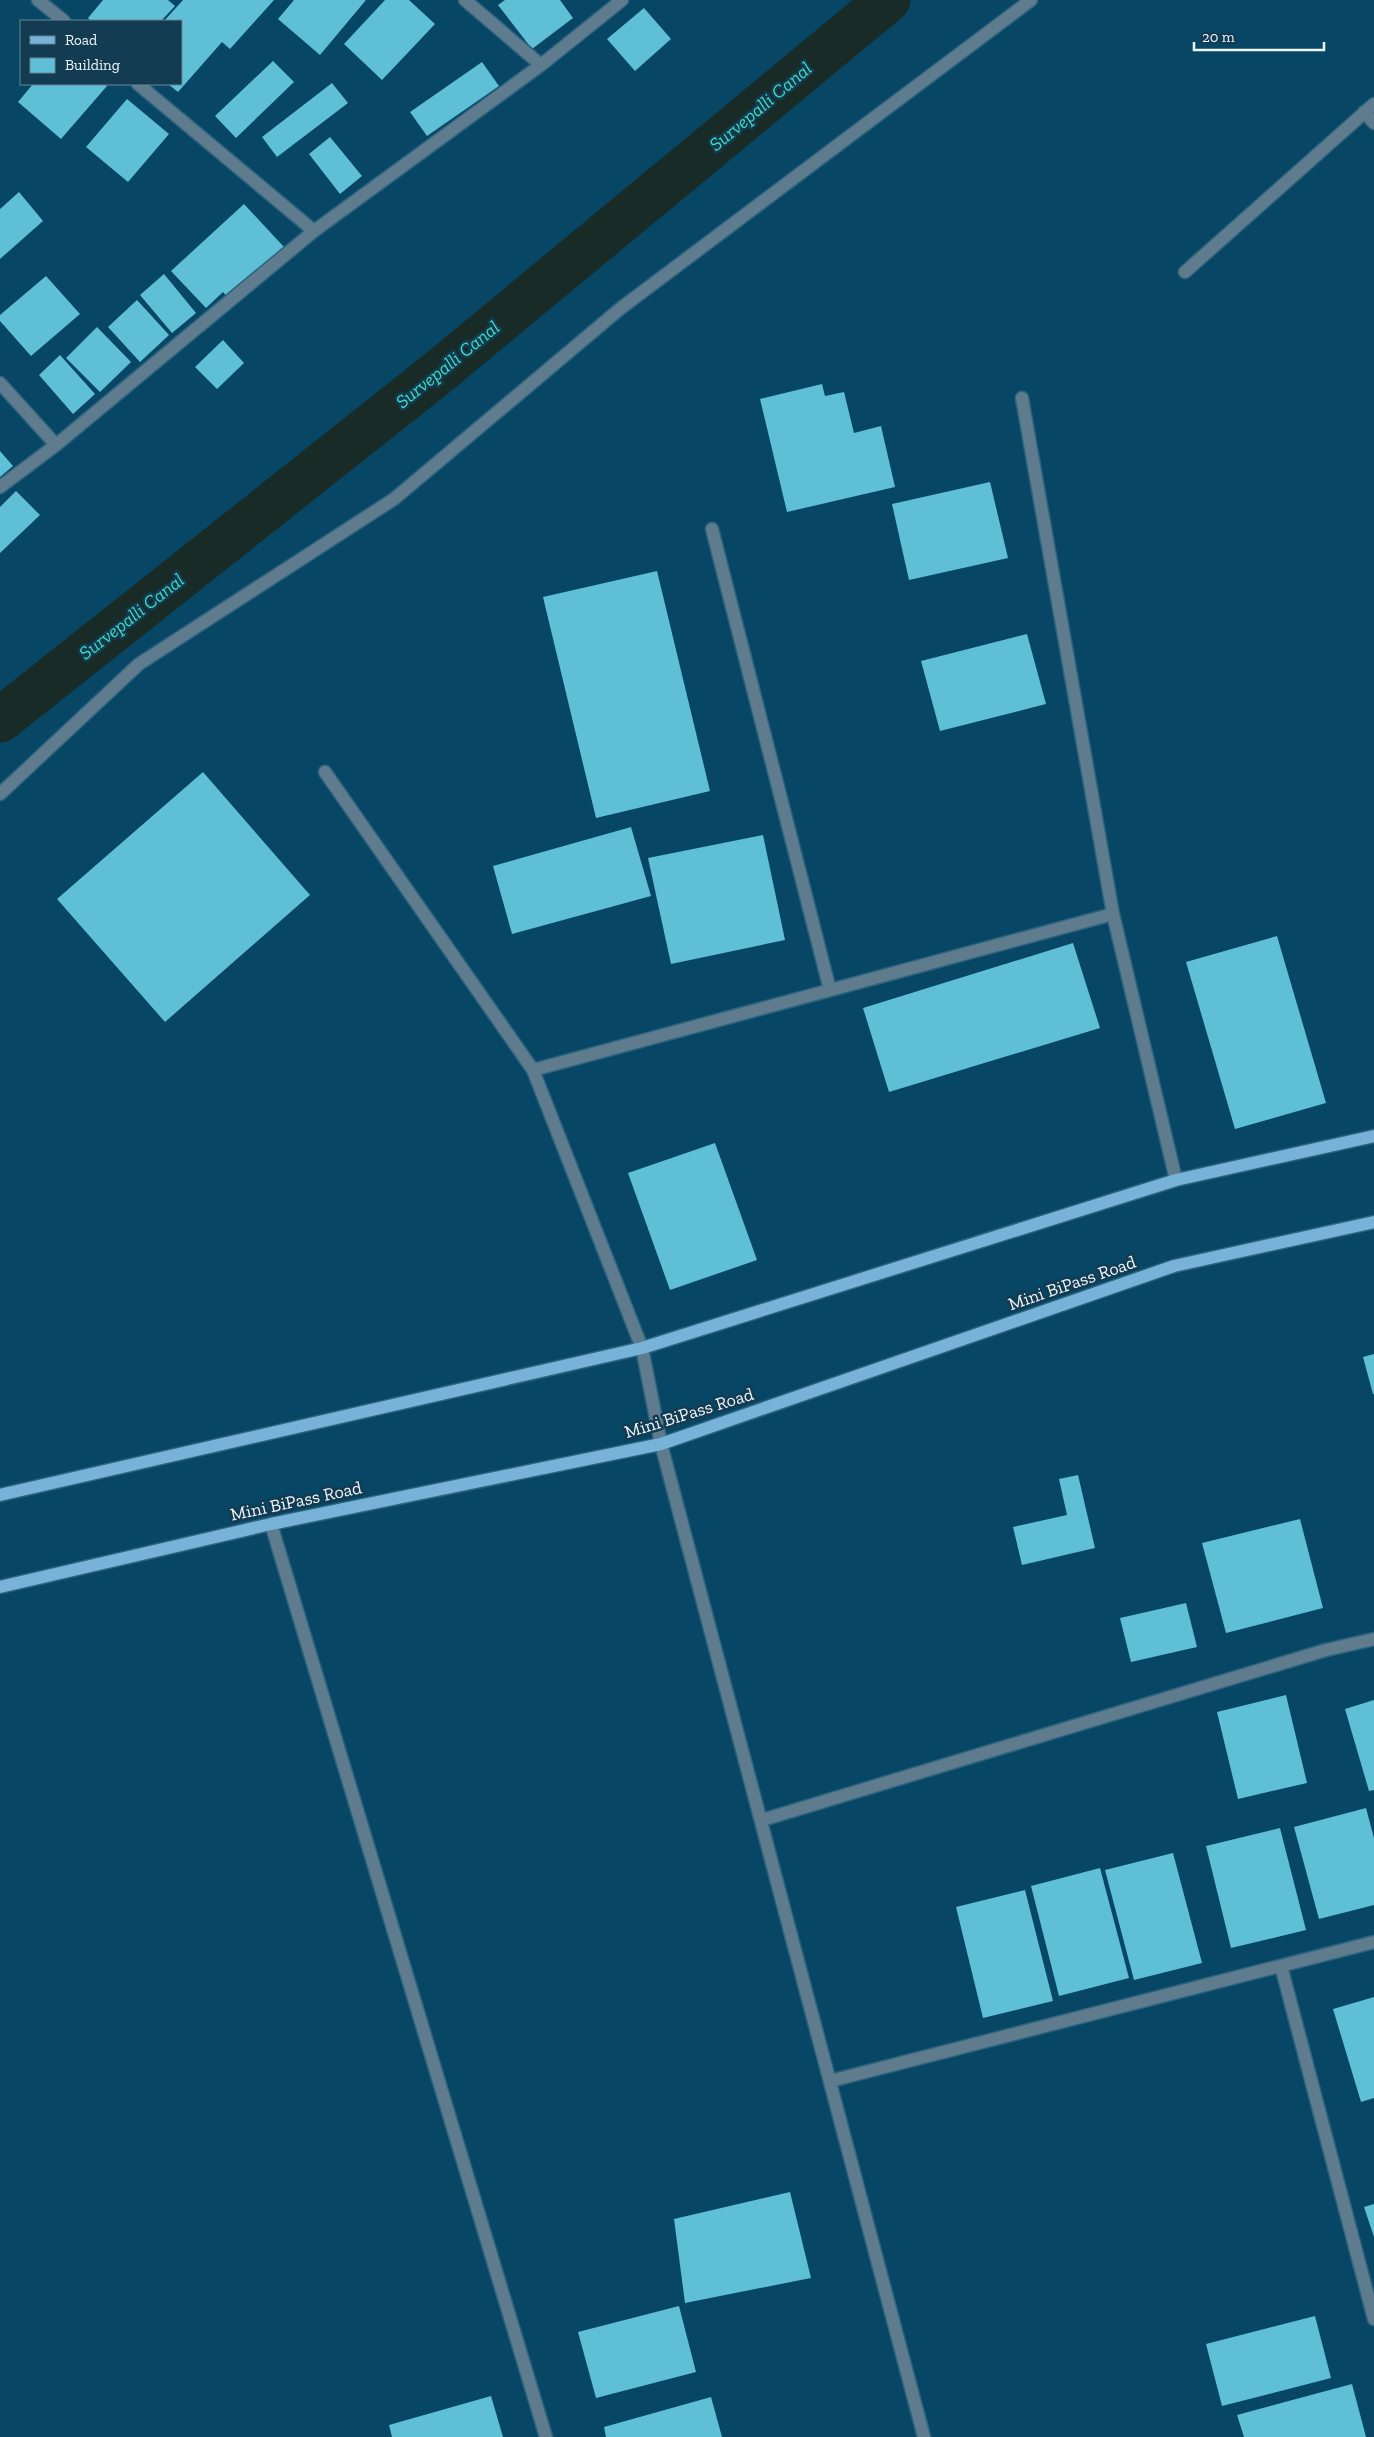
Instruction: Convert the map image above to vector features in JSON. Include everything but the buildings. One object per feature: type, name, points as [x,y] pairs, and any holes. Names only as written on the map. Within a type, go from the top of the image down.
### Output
[{"type":"main road","points":[[0,1496],[642,1348],[1176,1180],[1374,1136]]},
{"type":"main road","name":"Mini BiPass Road","points":[[0,1587],[271,1524],[661,1444],[1174,1266],[1374,1222]]},
{"type":"street","points":[[38,0],[63,20]]},
{"type":"street","points":[[465,0],[541,65]]},
{"type":"street","points":[[0,487],[56,445],[314,231],[541,65],[622,0]]},
{"type":"street","points":[[0,794],[139,664],[394,499],[621,308],[1031,0]]},
{"type":"street","points":[[139,85],[314,231]]},
{"type":"street","points":[[1185,272],[1369,108],[1374,123]]},
{"type":"street","points":[[0,383],[56,445]]},
{"type":"street","points":[[1022,398],[1113,914],[1176,1180]]},
{"type":"street","points":[[712,530],[830,990]]},
{"type":"street","points":[[325,772],[533,1070],[642,1348],[661,1444],[924,2437]]},
{"type":"street","points":[[533,1070],[1113,914]]},
{"type":"street","points":[[271,1524],[546,2437]]},
{"type":"street","points":[[762,1820],[1326,1650],[1374,1639]]},
{"type":"street","points":[[830,2081],[1374,1942]]},
{"type":"street","points":[[1281,1966],[1374,2319]]},
{"type":"waterway","name":"Survepalli Canal","points":[[0,720],[435,375],[888,0]]}]
